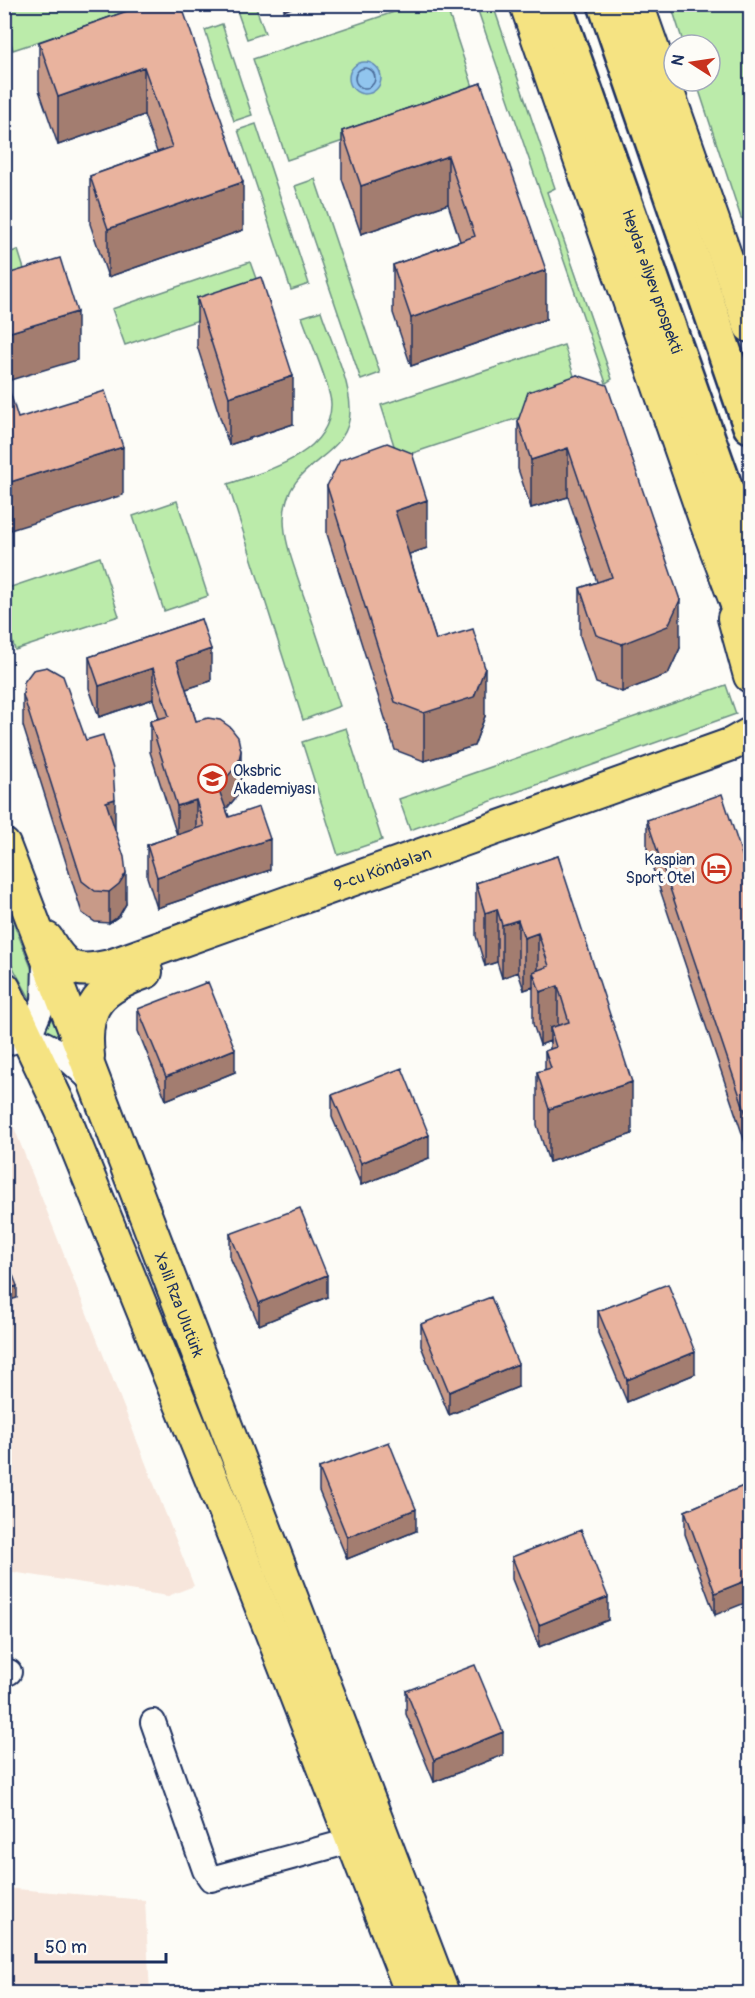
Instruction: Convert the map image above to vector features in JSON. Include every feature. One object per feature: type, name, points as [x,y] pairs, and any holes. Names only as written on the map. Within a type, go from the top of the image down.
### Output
[{"type":"highway","points":[[605,4],[750,426]]},
{"type":"highway","name":"Heydər Əliyev prospekti","points":[[556,10],[750,557]]},
{"type":"main road","points":[[526,4],[706,522],[750,639]]},
{"type":"main road","points":[[637,4],[750,326]]},
{"type":"main road","points":[[706,522],[750,676]]},
{"type":"main road","name":"9-cu Köndələn","points":[[34,918],[55,952],[69,967],[92,970],[110,966],[425,856],[732,744],[750,734]]},
{"type":"main road","name":"9-cu Köndələn","points":[[94,1083],[88,1055],[88,1025],[101,994],[119,982],[750,759]]},
{"type":"main road","name":"Xəlil Rza Ulutürk","points":[[4,845],[34,918],[342,1769]]},
{"type":"main road","points":[[4,988],[17,1040],[62,1111],[342,1769],[443,1994]]},
{"type":"main road","points":[[342,1769],[354,1840],[412,1994]]},
{"type":"street","points":[[34,918],[44,961],[46,988],[39,1017],[17,1040],[72,1060],[94,1083]]},
{"type":"street","points":[[153,1722],[205,1870],[211,1879],[354,1840]]},
{"type":"shaded area","points":[[4,1102],[194,1586],[168,1596],[5,1571]]},
{"type":"shaded area","points":[[5,1888],[145,1900],[150,1993],[5,1993]]},
{"type":"green space","points":[[4,5],[149,5],[13,50],[5,23]]},
{"type":"green space","points":[[235,5],[255,5],[265,33],[247,39]]},
{"type":"green space","points":[[415,5],[446,5],[476,96],[287,160],[253,59]]},
{"type":"green space","points":[[476,5],[493,5],[555,188],[547,192],[612,379],[606,383]]},
{"type":"green space","points":[[671,5],[750,5],[750,221],[741,218],[700,93],[722,93],[722,33],[680,33]]},
{"type":"green space","points":[[222,24],[252,115],[234,121],[205,30]]},
{"type":"green space","points":[[256,124],[309,284],[291,290],[238,130]]},
{"type":"green space","points":[[315,179],[380,373],[361,380],[295,186]]},
{"type":"green space","points":[[18,250],[29,285],[5,293],[4,254]]},
{"type":"green space","points":[[250,262],[263,298],[125,345],[112,309]]},
{"type":"green space","points":[[321,311],[349,396],[348,425],[341,439],[331,450],[295,483],[287,499],[284,519],[291,557],[340,706],[303,720],[228,484],[293,458],[308,449],[320,437],[328,422],[330,398],[324,375],[302,317]]},
{"type":"green space","points":[[564,345],[581,397],[398,458],[381,405]]},
{"type":"green space","points":[[177,501],[208,596],[164,611],[133,516]]},
{"type":"green space","points":[[100,557],[119,616],[15,650],[5,618],[5,589]]},
{"type":"green space","points":[[726,685],[736,714],[410,830],[399,799]]},
{"type":"green space","points":[[346,728],[382,840],[338,855],[302,742]]},
{"type":"green space","points":[[4,898],[38,985],[32,1002],[5,953]]},
{"type":"green space","points":[[51,1014],[61,1041],[45,1035],[43,1029]]},
{"type":"water","points":[[365,62],[376,67],[381,78],[376,89],[365,94],[354,89],[349,78],[354,67]]},
{"type":"building","points":[[147,4],[181,4],[243,182],[108,229],[90,176],[172,147],[144,67],[58,97],[39,42]]},
{"type":"building","points":[[481,83],[546,270],[411,318],[393,265],[475,236],[448,156],[361,186],[342,131]]},
{"type":"building","points":[[60,258],[77,312],[4,334],[4,275]]},
{"type":"building","points":[[261,277],[293,376],[229,397],[197,298]]},
{"type":"building","points":[[4,373],[18,418],[105,391],[123,447],[4,484]]},
{"type":"building","points":[[577,375],[607,385],[680,600],[668,626],[622,644],[596,635],[580,588],[612,577],[568,448],[531,460],[518,421],[528,392]]},
{"type":"building","points":[[387,443],[412,453],[427,500],[395,511],[436,640],[473,629],[485,668],[474,697],[424,713],[395,702],[327,486],[340,460]]},
{"type":"building","points":[[201,619],[211,649],[177,661],[196,721],[208,718],[220,720],[238,737],[241,751],[238,764],[228,776],[216,782],[229,817],[259,807],[270,839],[157,877],[147,845],[204,826],[196,800],[177,806],[150,721],[169,716],[153,668],[99,686],[89,657]]},
{"type":"building","points":[[47,667],[63,676],[86,740],[103,735],[113,769],[115,799],[106,802],[124,857],[126,873],[119,884],[109,892],[95,891],[82,881],[23,695],[24,682],[33,670]]},
{"type":"building","points":[[722,794],[750,879],[750,1126],[647,820]]},
{"type":"building","points":[[558,856],[632,1082],[549,1109],[537,1072],[551,1068],[545,1051],[556,1047],[550,1028],[569,1022],[558,986],[540,992],[533,972],[549,966],[538,933],[524,938],[518,920],[502,925],[497,909],[485,913],[476,883]]},
{"type":"building","points":[[208,982],[235,1049],[166,1077],[138,1009]]},
{"type":"building","points":[[402,1068],[429,1135],[361,1163],[332,1095]]},
{"type":"building","points":[[300,1208],[327,1275],[259,1303],[230,1234]]},
{"type":"building","points":[[4,1251],[17,1286],[4,1290]]},
{"type":"building","points":[[668,1284],[695,1352],[627,1380],[598,1311]]},
{"type":"building","points":[[491,1297],[518,1364],[449,1392],[421,1324]]},
{"type":"building","points":[[389,1442],[416,1509],[347,1537],[319,1468]]},
{"type":"building","points":[[748,1484],[750,1493],[750,1579],[715,1593],[685,1511]]},
{"type":"building","points":[[581,1530],[608,1597],[539,1625],[512,1557]]},
{"type":"building","points":[[475,1665],[503,1732],[434,1760],[406,1691]]},
{"type":"place","name":"Oksbric Akademiyası","points":[[212,779]]},
{"type":"place","name":"Kaspian Sport Otel","points":[[716,868]]}]
